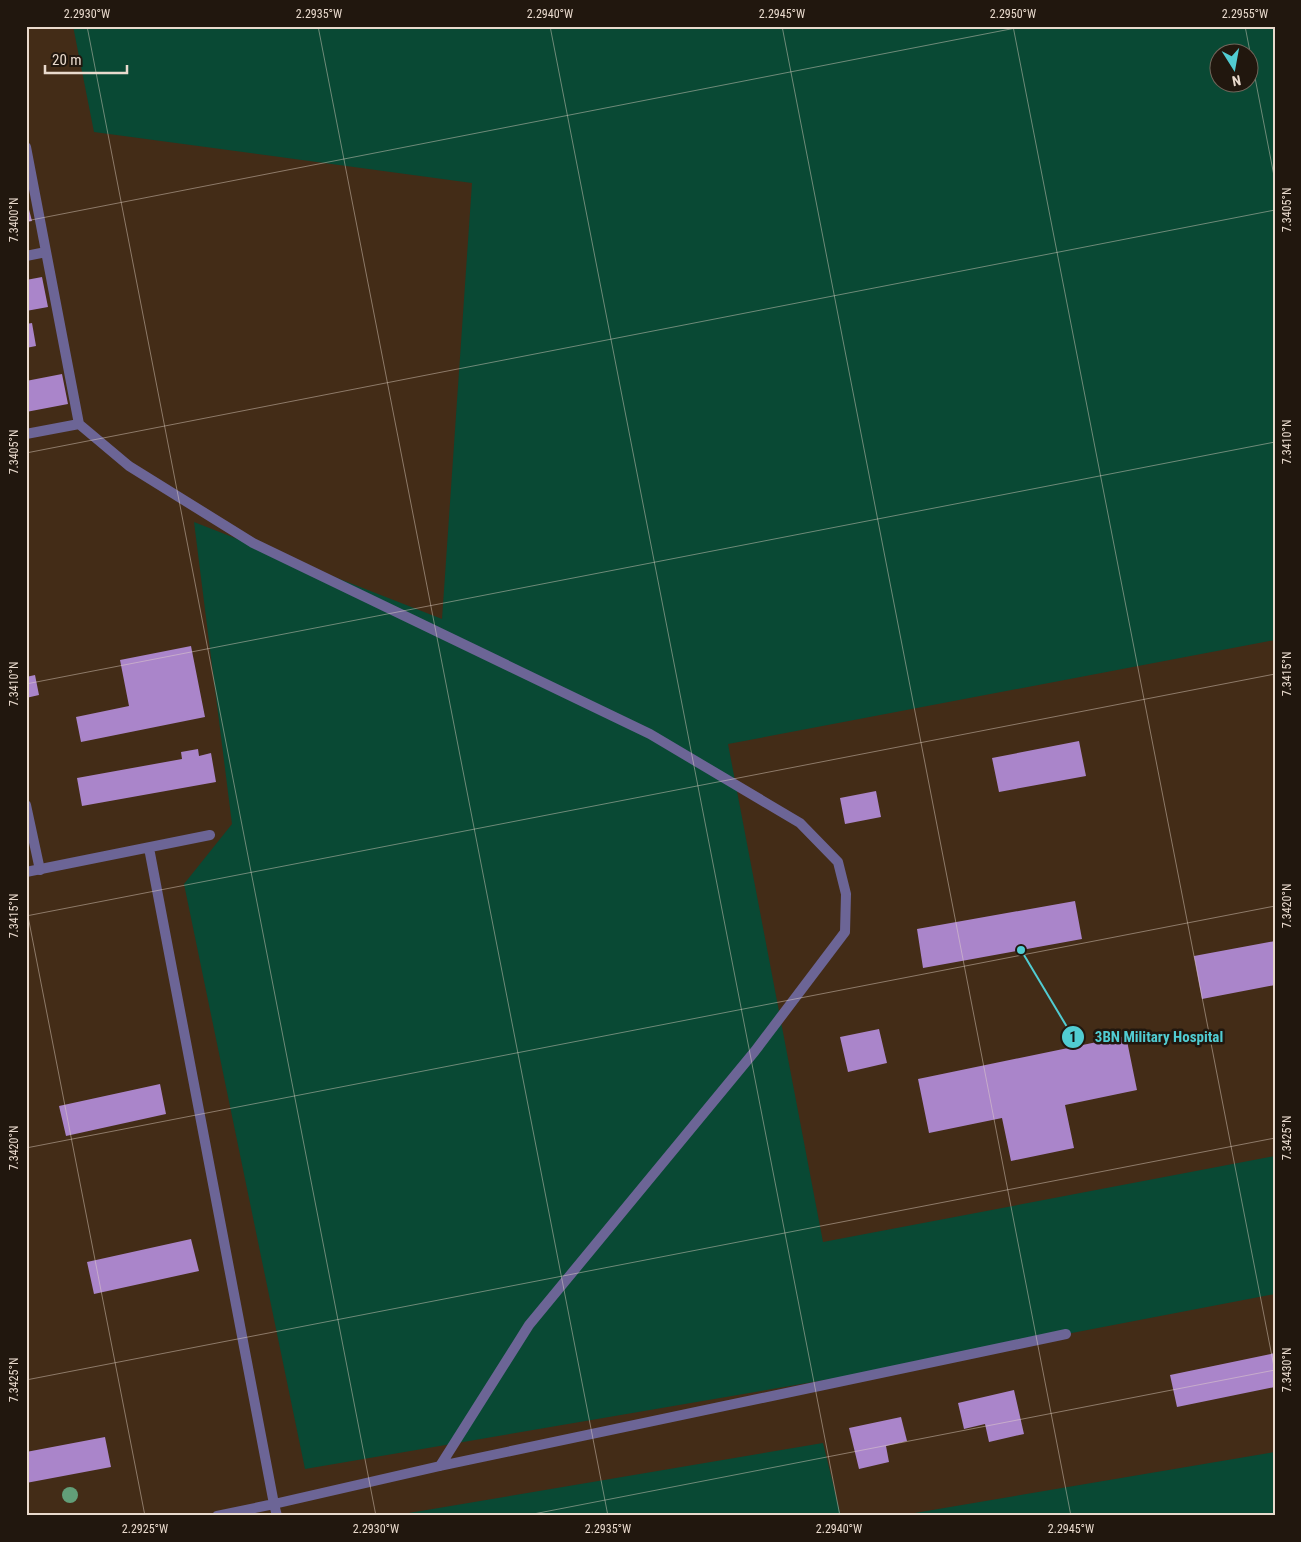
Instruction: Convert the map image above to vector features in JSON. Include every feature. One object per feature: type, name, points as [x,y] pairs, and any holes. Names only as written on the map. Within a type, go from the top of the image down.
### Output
[{"type":"street","points":[[26,147],[80,424],[129,466],[253,542],[650,734],[800,823],[838,862],[846,894],[845,932],[755,1051],[529,1325],[440,1466]]},
{"type":"street","points":[[26,256],[46,252]]},
{"type":"street","points":[[26,434],[80,424]]},
{"type":"street","points":[[26,805],[40,870]]},
{"type":"street","points":[[26,872],[210,835]]},
{"type":"street","points":[[149,848],[277,1516]]},
{"type":"street","points":[[217,1516],[440,1466],[1066,1334]]},
{"type":"green space","points":[[73,26],[1275,26],[1275,640],[728,744],[823,1242],[1275,1156],[1275,1294],[848,1376],[305,1469],[184,884],[232,824],[194,522],[442,619],[472,183],[94,132]]},
{"type":"green space","points":[[823,1443],[841,1516],[391,1516]]},
{"type":"green space","points":[[1275,1452],[1275,1516],[897,1516]]},
{"type":"building","points":[[26,198],[32,221],[26,222]]},
{"type":"building","points":[[42,277],[48,307],[26,311],[26,280]]},
{"type":"building","points":[[32,323],[36,346],[26,348],[26,324]]},
{"type":"building","points":[[62,374],[68,404],[26,412],[26,381]]},
{"type":"building","points":[[191,646],[205,717],[81,742],[76,717],[129,706],[120,660]]},
{"type":"building","points":[[35,675],[39,695],[26,698],[26,677]]},
{"type":"building","points":[[1079,741],[1086,776],[999,792],[992,758]]},
{"type":"building","points":[[198,749],[199,756],[211,753],[216,782],[82,806],[77,778],[182,759],[181,752]]},
{"type":"building","points":[[876,791],[881,817],[845,824],[840,798]]},
{"type":"building","points":[[1075,901],[1082,939],[923,968],[917,929]]},
{"type":"building","points":[[1275,941],[1275,985],[1202,999],[1194,956]]},
{"type":"building","points":[[879,1029],[887,1063],[848,1072],[840,1037]]},
{"type":"building","points":[[1126,1036],[1137,1090],[1065,1105],[1074,1148],[1011,1161],[1002,1118],[929,1133],[918,1079]]},
{"type":"building","points":[[160,1084],[166,1114],[66,1136],[59,1106]]},
{"type":"building","points":[[191,1239],[199,1271],[94,1294],[87,1262]]},
{"type":"building","points":[[1275,1353],[1275,1387],[1177,1407],[1170,1375]]},
{"type":"building","points":[[1014,1390],[1024,1434],[989,1442],[985,1424],[964,1429],[958,1403]]},
{"type":"building","points":[[901,1417],[907,1441],[886,1446],[889,1462],[859,1469],[849,1428]]},
{"type":"building","points":[[105,1437],[111,1467],[26,1483],[26,1452]]},
{"type":"place","name":"3BN Military Hospital","points":[[1021,950]]}]
